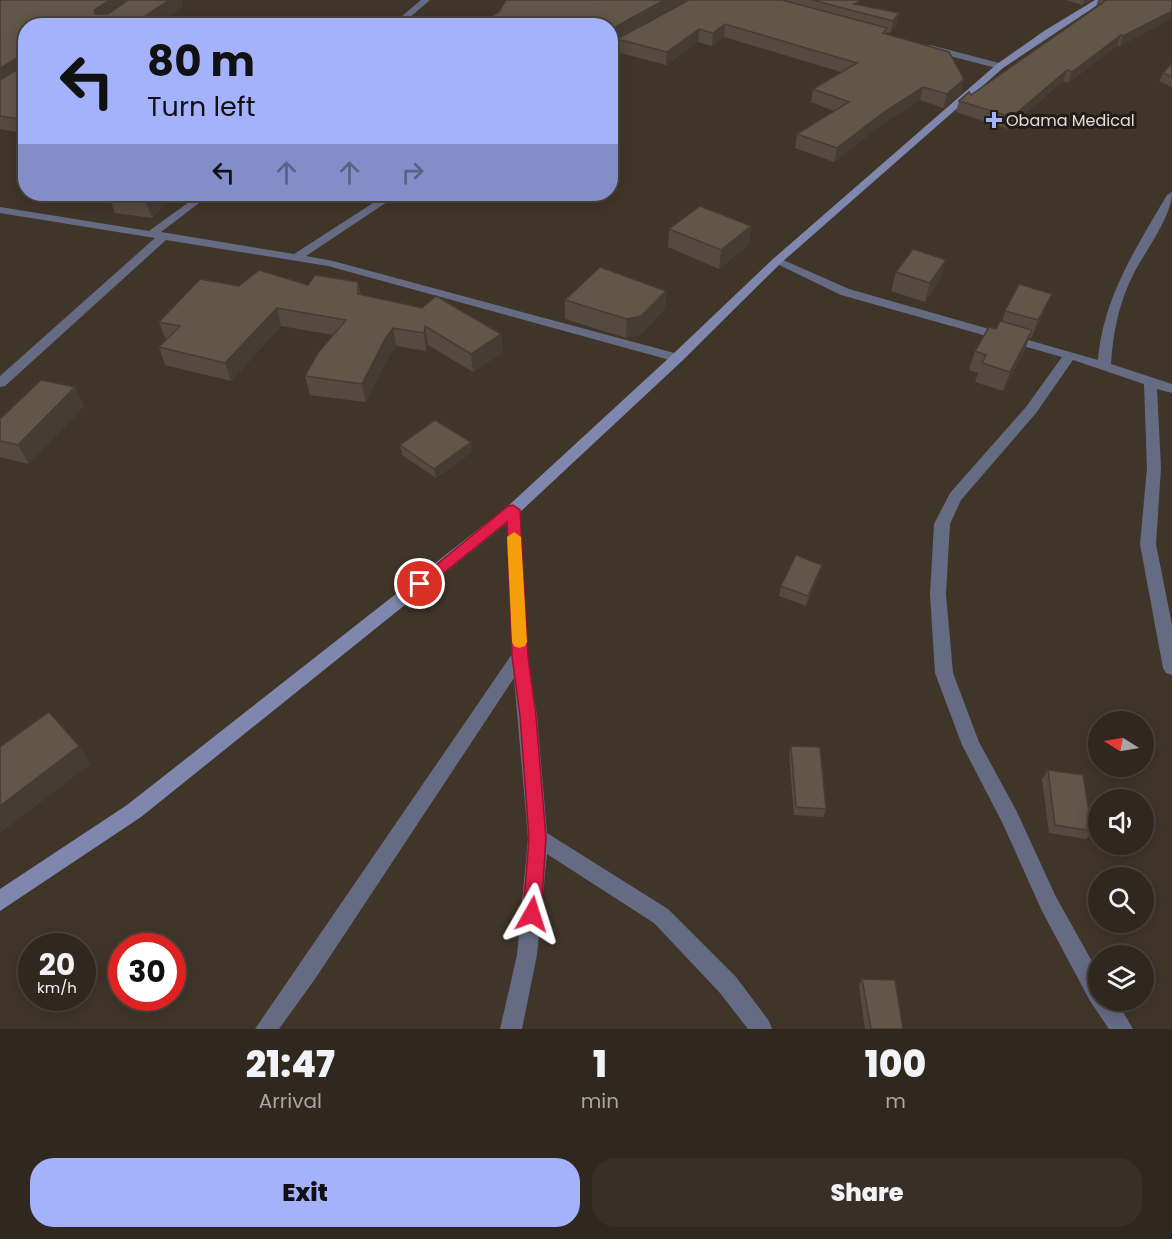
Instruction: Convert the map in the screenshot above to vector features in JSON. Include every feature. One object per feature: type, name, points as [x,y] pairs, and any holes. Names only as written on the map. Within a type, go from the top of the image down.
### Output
[{"type":"street","points":[[404,18],[426,0]]},
{"type":"street","points":[[0,901],[134,811],[513,510],[677,358],[777,261],[1000,66],[1047,33],[1101,0]]},
{"type":"street","points":[[618,45],[643,30]]},
{"type":"street","points":[[922,46],[1000,66]]},
{"type":"street","points":[[1104,365],[1104,339],[1117,296],[1142,244],[1172,195]]},
{"type":"street","points":[[0,383],[157,236],[198,201]]},
{"type":"street","points":[[295,258],[383,201]]},
{"type":"street","points":[[0,210],[329,263],[677,358]]},
{"type":"street","points":[[777,261],[845,291],[1104,365],[1172,389]]},
{"type":"street","points":[[1070,355],[1031,410],[955,498],[942,524],[938,594],[944,673],[971,745],[1009,816],[1049,904],[1088,975]]},
{"type":"street","points":[[1150,381],[1154,468],[1148,544],[1172,668]]},
{"type":"street","points":[[511,1029],[527,955],[537,838],[528,716],[520,656],[513,510]]},
{"type":"street","points":[[266,1029],[308,972],[520,656]]},
{"type":"street","points":[[537,838],[661,916],[728,985],[761,1029]]},
{"type":"street","points":[[1110,1011],[1122,1029]]},
{"type":"building","points":[[0,0],[110,0],[94,10],[95,14],[108,14],[128,0],[169,0],[142,18],[18,18],[18,58],[0,68]]},
{"type":"building","points":[[506,0],[664,0],[618,26],[618,18],[488,18],[499,12]]},
{"type":"building","points":[[689,0],[782,0],[887,28],[883,33],[949,52],[964,79],[947,94],[923,87],[884,112],[837,148],[797,134],[849,102],[813,89],[857,63],[725,24],[713,33],[699,29],[667,52],[618,38]]},
{"type":"building","points":[[812,0],[858,0],[860,1],[854,4],[899,13],[893,21]]},
{"type":"building","points":[[1103,0],[1172,0],[1172,11],[1121,35],[1072,72],[1067,70],[1012,117],[959,101],[969,92],[971,95],[1105,1]]},
{"type":"building","points":[[1172,63],[1172,77],[1163,73]]},
{"type":"building","points":[[18,69],[18,119],[0,116],[0,80]]},
{"type":"building","points":[[700,206],[751,226],[721,250],[669,229]]},
{"type":"building","points":[[913,249],[946,260],[930,283],[896,272]]},
{"type":"building","points":[[600,267],[666,291],[641,316],[627,319],[565,300]]},
{"type":"building","points":[[259,270],[308,285],[315,275],[358,282],[358,294],[422,308],[436,296],[501,334],[471,354],[425,326],[424,333],[393,328],[362,384],[305,376],[318,353],[346,320],[277,308],[225,363],[159,347],[180,326],[159,322],[200,279],[239,286]]},
{"type":"building","points":[[1019,284],[1052,294],[1038,320],[1005,311]]},
{"type":"building","points":[[1000,321],[1032,330],[1010,372],[982,363],[986,355],[975,351],[989,327],[996,329]]},
{"type":"building","points":[[41,380],[75,387],[18,445],[0,441],[0,419]]},
{"type":"building","points":[[435,420],[471,442],[434,469],[400,445]]},
{"type":"building","points":[[796,555],[822,565],[808,596],[781,586]]},
{"type":"building","points":[[49,712],[79,746],[0,806],[0,747]]},
{"type":"building","points":[[791,746],[820,747],[826,809],[796,807]]},
{"type":"building","points":[[1048,770],[1083,775],[1088,806],[1088,830],[1055,825]]},
{"type":"building","points":[[862,979],[895,980],[903,1029],[871,1029]]},
{"type":"slow traffic","points":[[514,537],[519,642]]},
{"type":"place","name":"Obama Medical","points":[[994,120]]},
{"type":"route","points":[[420,584],[513,510],[520,656],[528,716],[537,838],[532,914]]}]
